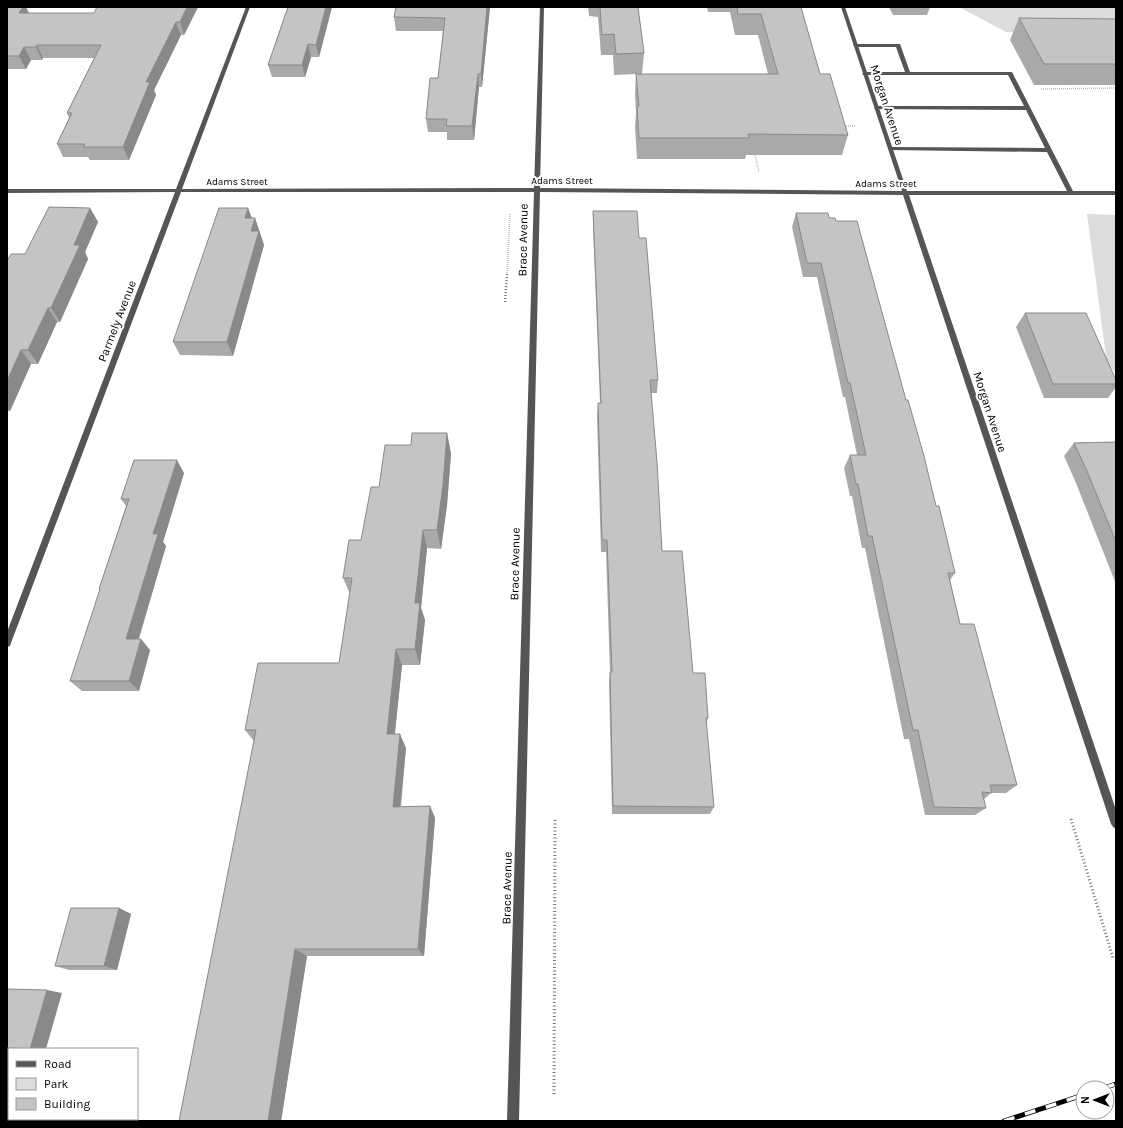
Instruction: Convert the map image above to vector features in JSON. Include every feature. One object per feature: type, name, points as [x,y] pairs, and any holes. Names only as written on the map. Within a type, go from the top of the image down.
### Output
[{"type":"street","name":"Parmely Avenue","points":[[7,643],[248,7]]},
{"type":"street","name":"Brace Avenue","points":[[513,1121],[542,7]]},
{"type":"street","name":"Morgan Avenue","points":[[843,7],[1116,824]]},
{"type":"street","points":[[856,44],[898,45],[908,74]]},
{"type":"street","points":[[866,74],[1010,74],[1071,193]]},
{"type":"street","points":[[877,108],[1028,108]]},
{"type":"street","points":[[891,149],[1049,150]]},
{"type":"street","name":"Adams Street","points":[[7,191],[178,192],[537,190],[1116,193]]},
{"type":"path","points":[[1035,89],[1116,88]]},
{"type":"path","points":[[841,126],[855,126]]},
{"type":"path","points":[[755,155],[759,173]]},
{"type":"path","points":[[505,302],[510,213]]},
{"type":"path","points":[[1071,819],[1113,958]]},
{"type":"path","points":[[554,1094],[555,820]]},
{"type":"green space","points":[[959,7],[1116,7],[1116,35],[1006,32]]},
{"type":"green space","points":[[1087,214],[1116,215],[1116,373],[1107,364]]},
{"type":"building","points":[[7,7],[23,7],[19,13],[94,13],[97,7],[187,7],[180,22],[176,22],[146,82],[150,82],[123,147],[83,147],[85,144],[57,144],[72,113],[67,113],[101,45],[37,45],[36,47],[24,47],[19,56],[7,56]]},
{"type":"building","points":[[288,7],[326,7],[316,45],[308,44],[302,65],[268,65]]},
{"type":"building","points":[[396,7],[487,7],[481,74],[478,74],[472,126],[446,126],[447,119],[426,119],[430,78],[438,78],[445,18],[394,17]]},
{"type":"building","points":[[600,7],[638,7],[644,53],[616,54],[614,34],[602,35]]},
{"type":"building","points":[[737,7],[801,7],[820,74],[830,74],[848,135],[748,134],[749,138],[639,138],[637,106],[639,106],[636,74],[778,74],[761,14],[738,14]]},
{"type":"building","points":[[1019,18],[1116,19],[1116,64],[1044,64]]},
{"type":"building","points":[[49,207],[90,208],[74,245],[80,245],[51,308],[48,308],[28,350],[21,350],[7,381],[7,261],[11,254],[25,254]]},
{"type":"building","points":[[219,208],[248,208],[245,218],[255,218],[251,231],[259,231],[227,342],[173,342]]},
{"type":"building","points":[[593,211],[637,211],[639,238],[646,238],[658,380],[650,380],[657,462],[662,551],[682,551],[693,673],[705,673],[708,718],[706,718],[714,807],[613,806],[610,672],[612,672],[607,540],[602,540],[598,403],[601,403]]},
{"type":"building","points":[[796,213],[828,213],[829,218],[835,218],[836,221],[857,221],[906,400],[908,400],[924,456],[936,506],[939,506],[955,573],[948,573],[960,624],[974,624],[1017,785],[990,785],[992,793],[982,792],[986,808],[934,807],[918,730],[913,730],[872,536],[868,536],[858,484],[856,484],[850,455],[866,455],[850,383],[848,383],[821,263],[807,263]]},
{"type":"building","points":[[1025,313],[1086,313],[1116,380],[1116,384],[1053,384]]},
{"type":"building","points":[[412,433],[447,433],[443,485],[437,530],[423,530],[415,603],[420,603],[415,649],[396,649],[387,734],[400,734],[393,807],[430,806],[418,949],[295,949],[268,1121],[179,1121],[256,730],[245,730],[258,663],[339,663],[352,578],[343,578],[349,540],[361,540],[371,487],[379,487],[385,445],[411,445]]},
{"type":"building","points":[[1116,442],[1116,542],[1074,443]]},
{"type":"building","points":[[134,460],[177,460],[153,534],[158,534],[126,639],[141,639],[129,681],[70,681],[129,499],[121,499]]},
{"type":"building","points":[[71,908],[119,908],[104,966],[55,966]]},
{"type":"building","points":[[7,989],[47,990],[30,1048],[7,1048]]},
{"type":"railway","points":[[1004,1121],[1075,1098]]}]
